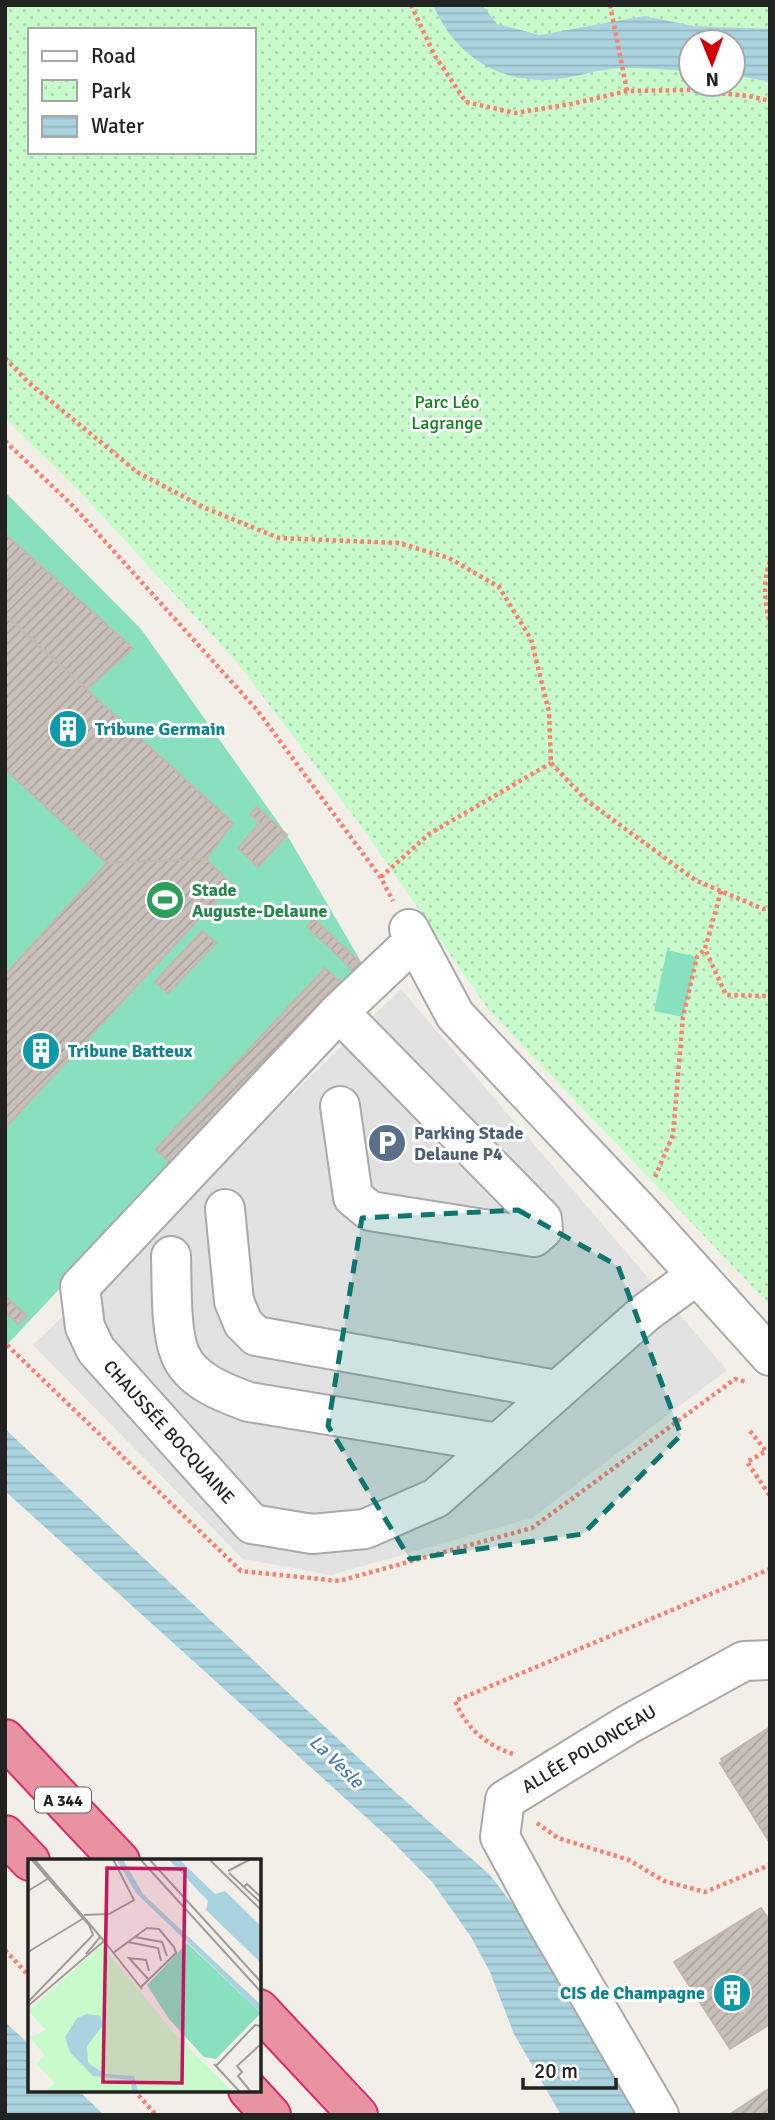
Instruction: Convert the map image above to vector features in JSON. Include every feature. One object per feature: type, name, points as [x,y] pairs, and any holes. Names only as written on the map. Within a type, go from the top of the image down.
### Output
[{"type":"highway","name":"A 344","points":[[5,1739],[118,1859]]},
{"type":"highway","points":[[5,1835],[28,1859]]},
{"type":"highway","points":[[261,2011],[358,2115]]},
{"type":"highway","points":[[250,2092],[271,2115]]},
{"type":"street","name":"CHAUSSÉE BOCQUAINE","points":[[412,935],[80,1287],[85,1327],[96,1350],[252,1524],[312,1534],[365,1529],[436,1498],[645,1312],[697,1275]]},
{"type":"street","points":[[412,935],[455,1014],[697,1275],[762,1370]]},
{"type":"street","points":[[339,1012],[542,1219],[543,1229],[534,1237],[370,1211],[353,1197],[340,1106]]},
{"type":"street","points":[[225,1209],[234,1301],[243,1323],[256,1336],[556,1390]]},
{"type":"street","points":[[171,1256],[176,1336],[180,1354],[193,1372],[220,1392],[249,1402],[498,1443]]},
{"type":"street","name":"ALLÉE POLONCEAU","points":[[503,1812],[505,1800],[629,1724],[744,1661],[770,1660]]},
{"type":"street","points":[[503,1812],[500,1837],[569,1962],[659,2115]]},
{"type":"path","points":[[411,5],[435,56],[466,102],[515,113],[627,91],[689,90],[749,96],[770,101]]},
{"type":"path","points":[[610,5],[627,91]]},
{"type":"path","points":[[5,358],[29,383],[137,472],[205,508],[279,537],[399,543],[449,558],[499,587],[531,639],[549,712],[551,763],[586,800],[695,880],[763,909],[770,908]]},
{"type":"path","points":[[5,441],[74,507],[249,700],[381,877],[412,935]]},
{"type":"path","points":[[770,561],[766,570],[764,599],[770,625]]},
{"type":"path","points":[[381,877],[429,834],[551,763]]},
{"type":"path","points":[[640,1212],[673,1135],[683,1017],[697,957],[705,949],[721,891]]},
{"type":"path","points":[[705,949],[726,995],[770,996]]},
{"type":"path","points":[[7,1345],[241,1571],[339,1581],[531,1528],[735,1379],[762,1370]]},
{"type":"path","points":[[750,1431],[766,1451],[747,1462],[770,1496]]},
{"type":"path","points":[[557,1768],[503,1751],[471,1731],[455,1701],[770,1569]]},
{"type":"path","points":[[503,1812],[527,1816],[558,1838],[629,1860],[664,1881],[705,1892],[770,1865]]},
{"type":"path","points":[[5,1950],[28,1975]]},
{"type":"path","points":[[136,2092],[156,2115]]},
{"type":"highlighted area","points":[[518,1210],[618,1266],[681,1435],[583,1534],[410,1559],[328,1426],[362,1218]]},
{"type":"green space","name":"Parc Léo Lagrange","points":[[5,5],[770,5],[770,1305],[488,1009],[361,826],[236,661],[83,495],[5,418]]},
{"type":"green space","name":"Stade Auguste-Delaune","points":[[5,492],[141,629],[287,835],[363,965],[5,1347]]},
{"type":"green space","points":[[667,950],[697,957],[683,1017],[654,1011]]},
{"type":"shaded area","name":"Parking Stade Delaune P4","points":[[401,989],[727,1370],[532,1518],[331,1575],[243,1559],[33,1345]]},
{"type":"water","points":[[433,5],[482,5],[497,24],[540,35],[644,16],[693,26],[744,28],[677,28],[677,70],[620,68],[547,80],[510,75],[478,61],[452,37]]},
{"type":"water","points":[[747,28],[770,29],[770,82],[747,78]]},
{"type":"water","name":"La Vesle","points":[[5,1429],[393,1790],[489,1874],[530,1926],[637,2115],[561,2115],[514,2034],[490,1972],[471,1937],[433,1883],[389,1838],[5,1491]]},
{"type":"water","points":[[5,2022],[28,2043],[28,2092],[80,2092],[104,2115],[5,2115]]},
{"type":"building","points":[[5,534],[133,648],[87,689],[5,615]]},
{"type":"building","name":"Tribune Germain","points":[[5,615],[233,823],[206,859],[107,863],[5,769]]},
{"type":"building","points":[[257,807],[287,835],[258,867],[238,848],[260,823],[250,814]]},
{"type":"building","name":"Tribune Batteux","points":[[206,859],[231,884],[5,1128],[5,975],[107,863]]},
{"type":"building","points":[[314,919],[363,965],[355,972],[307,927]]},
{"type":"building","points":[[202,931],[216,943],[168,993],[155,982]]},
{"type":"building","points":[[325,968],[344,985],[174,1167],[156,1149]]},
{"type":"building","points":[[5,1296],[27,1316],[18,1324],[5,1312]]},
{"type":"building","points":[[770,1727],[770,1843],[720,1763],[723,1762],[721,1759]]},
{"type":"building","name":"CIS de Champagne","points":[[761,1908],[770,1921],[770,2024],[730,2049],[674,1962]]},
{"type":"building","points":[[770,2088],[770,2115],[729,2115]]},
{"type":"place","name":"Tribune Germain","points":[[68,729]]},
{"type":"place","name":"Stade Auguste-Delaune","points":[[165,900]]},
{"type":"place","name":"Tribune Batteux","points":[[41,1051]]},
{"type":"place","name":"Parking Stade Delaune P4","points":[[387,1143]]},
{"type":"place","name":"CIS de Champagne","points":[[732,1993]]}]
